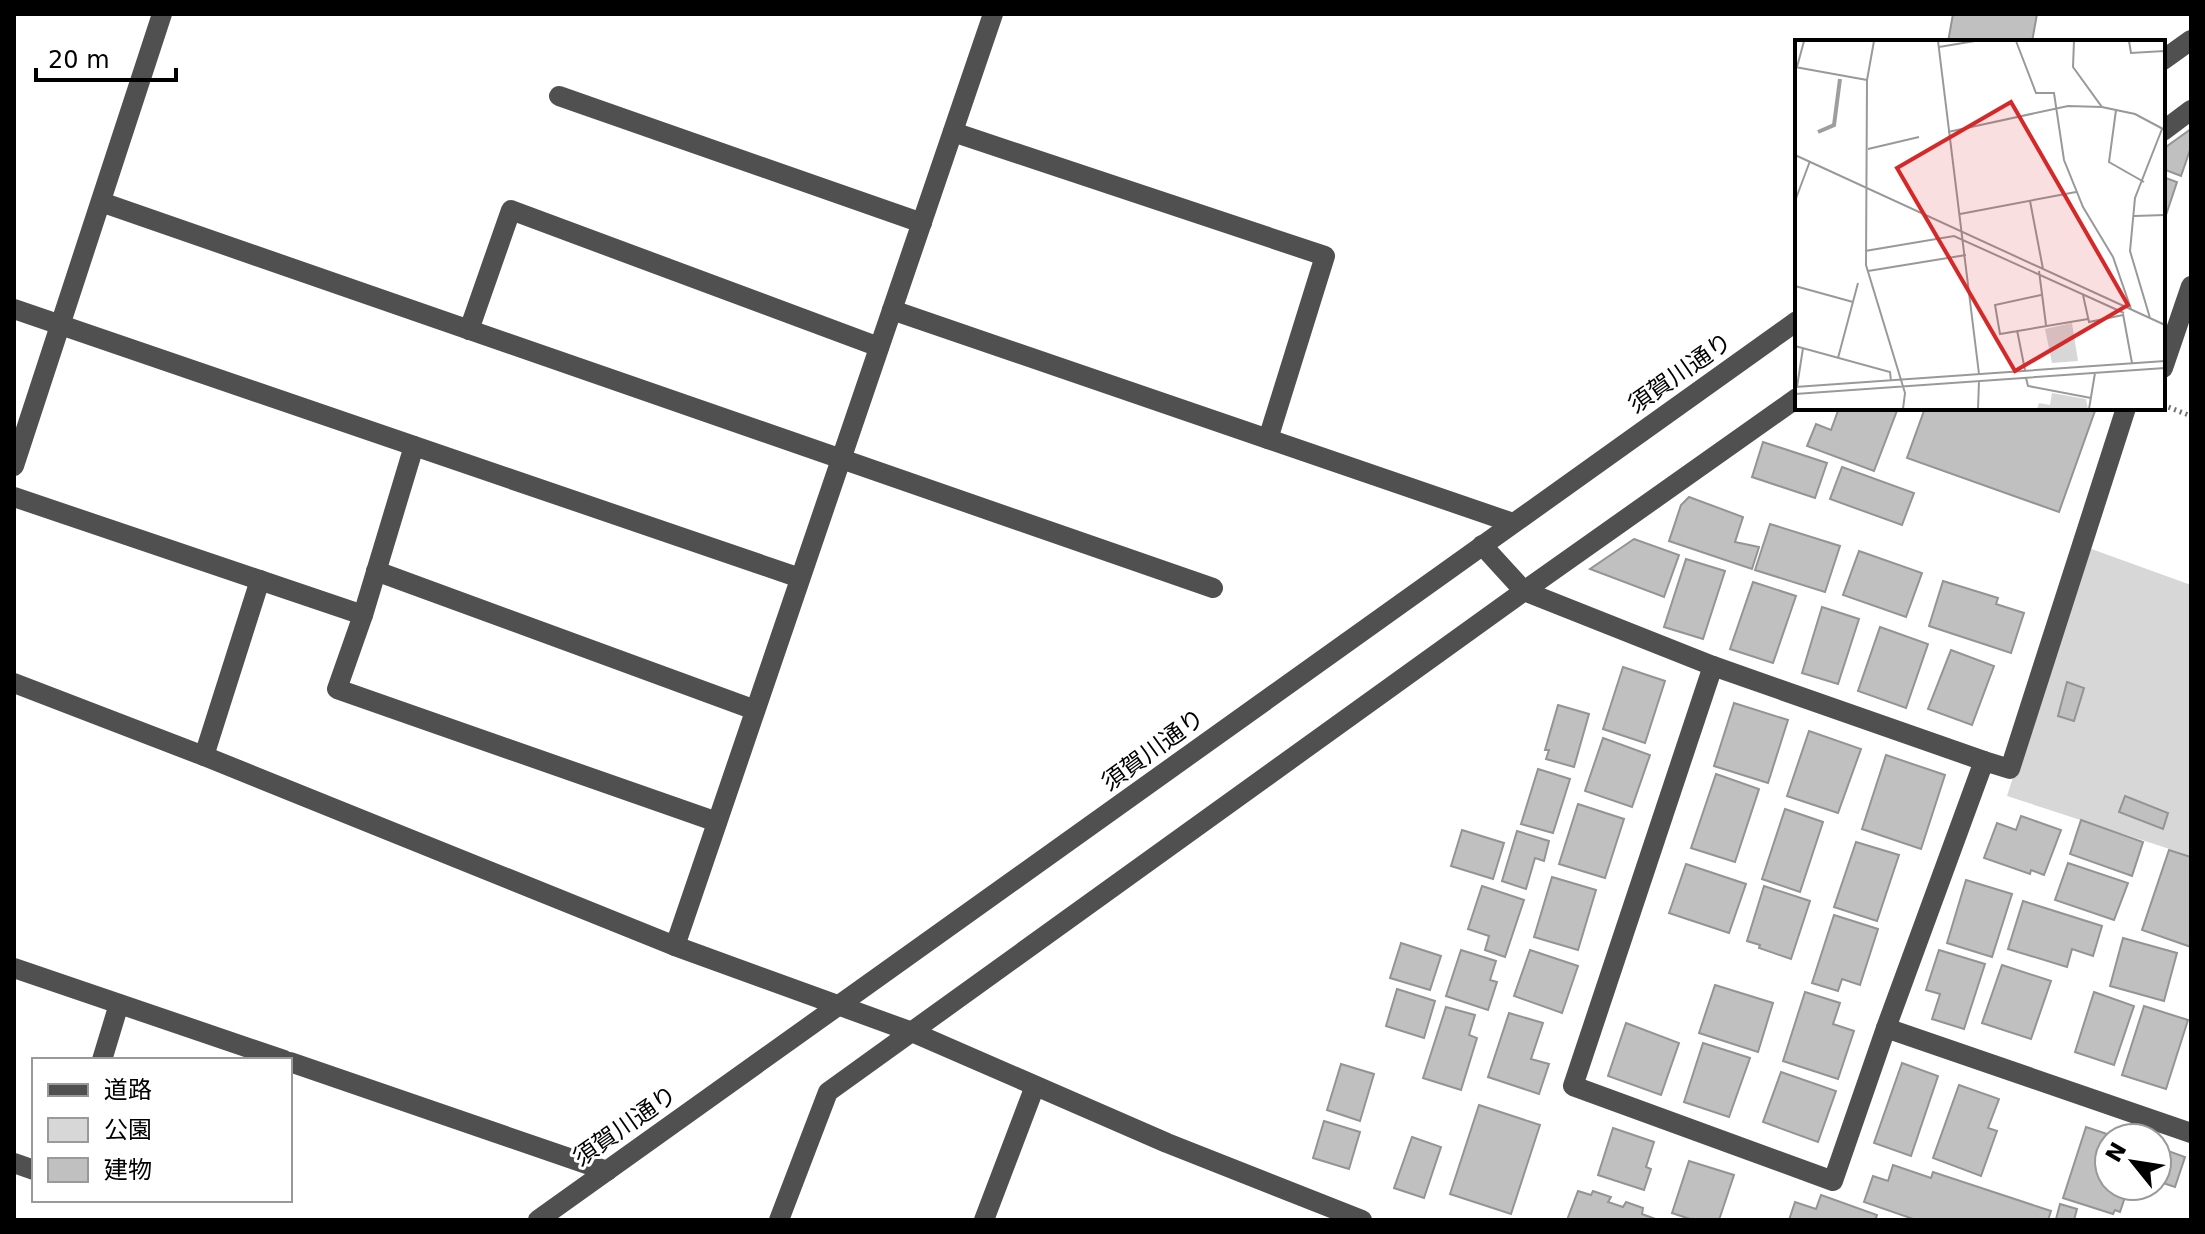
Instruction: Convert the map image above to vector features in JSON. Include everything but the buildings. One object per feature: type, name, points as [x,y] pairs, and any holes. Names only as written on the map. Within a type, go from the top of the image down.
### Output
[{"type":"street","points":[[14,466],[18,438],[60,324],[162,14]]},
{"type":"street","points":[[675,946],[993,14]]},
{"type":"street","points":[[2165,59],[2191,40]]},
{"type":"street","points":[[559,96],[922,223]]},
{"type":"street","points":[[2165,130],[2191,110]]},
{"type":"street","points":[[953,132],[1325,256],[1268,439]]},
{"type":"street","points":[[101,202],[1213,588]]},
{"type":"street","points":[[469,330],[511,210],[879,347]]},
{"type":"street","points":[[2165,362],[2191,286]]},
{"type":"street","points":[[14,309],[800,578]]},
{"type":"street","points":[[892,310],[1513,523]]},
{"type":"street","name":"須賀川通り","points":[[538,1220],[1795,322]]},
{"type":"street","points":[[779,1220],[828,1092],[1795,399]]},
{"type":"street","points":[[1482,545],[1524,591],[1713,666],[2010,769],[2125,410]]},
{"type":"street","points":[[414,446],[363,615],[337,689],[717,822]]},
{"type":"street","points":[[14,497],[363,615]]},
{"type":"street","points":[[376,571],[755,710]]},
{"type":"street","points":[[204,756],[260,580]]},
{"type":"street","points":[[1713,666],[1573,1086],[1833,1181],[1984,761]]},
{"type":"street","points":[[14,683],[204,756],[675,946],[912,1032],[1335,1215],[1362,1220]]},
{"type":"street","points":[[14,968],[278,1058]]},
{"type":"street","points":[[103,1058],[119,1004]]},
{"type":"street","points":[[1886,1028],[2191,1133]]},
{"type":"street","points":[[292,1063],[607,1171]]},
{"type":"street","points":[[984,1220],[1035,1086]]},
{"type":"path","points":[[2165,406],[2191,416]]},
{"type":"green space","points":[[2086,547],[2191,585],[2191,856],[2007,796]]}]
